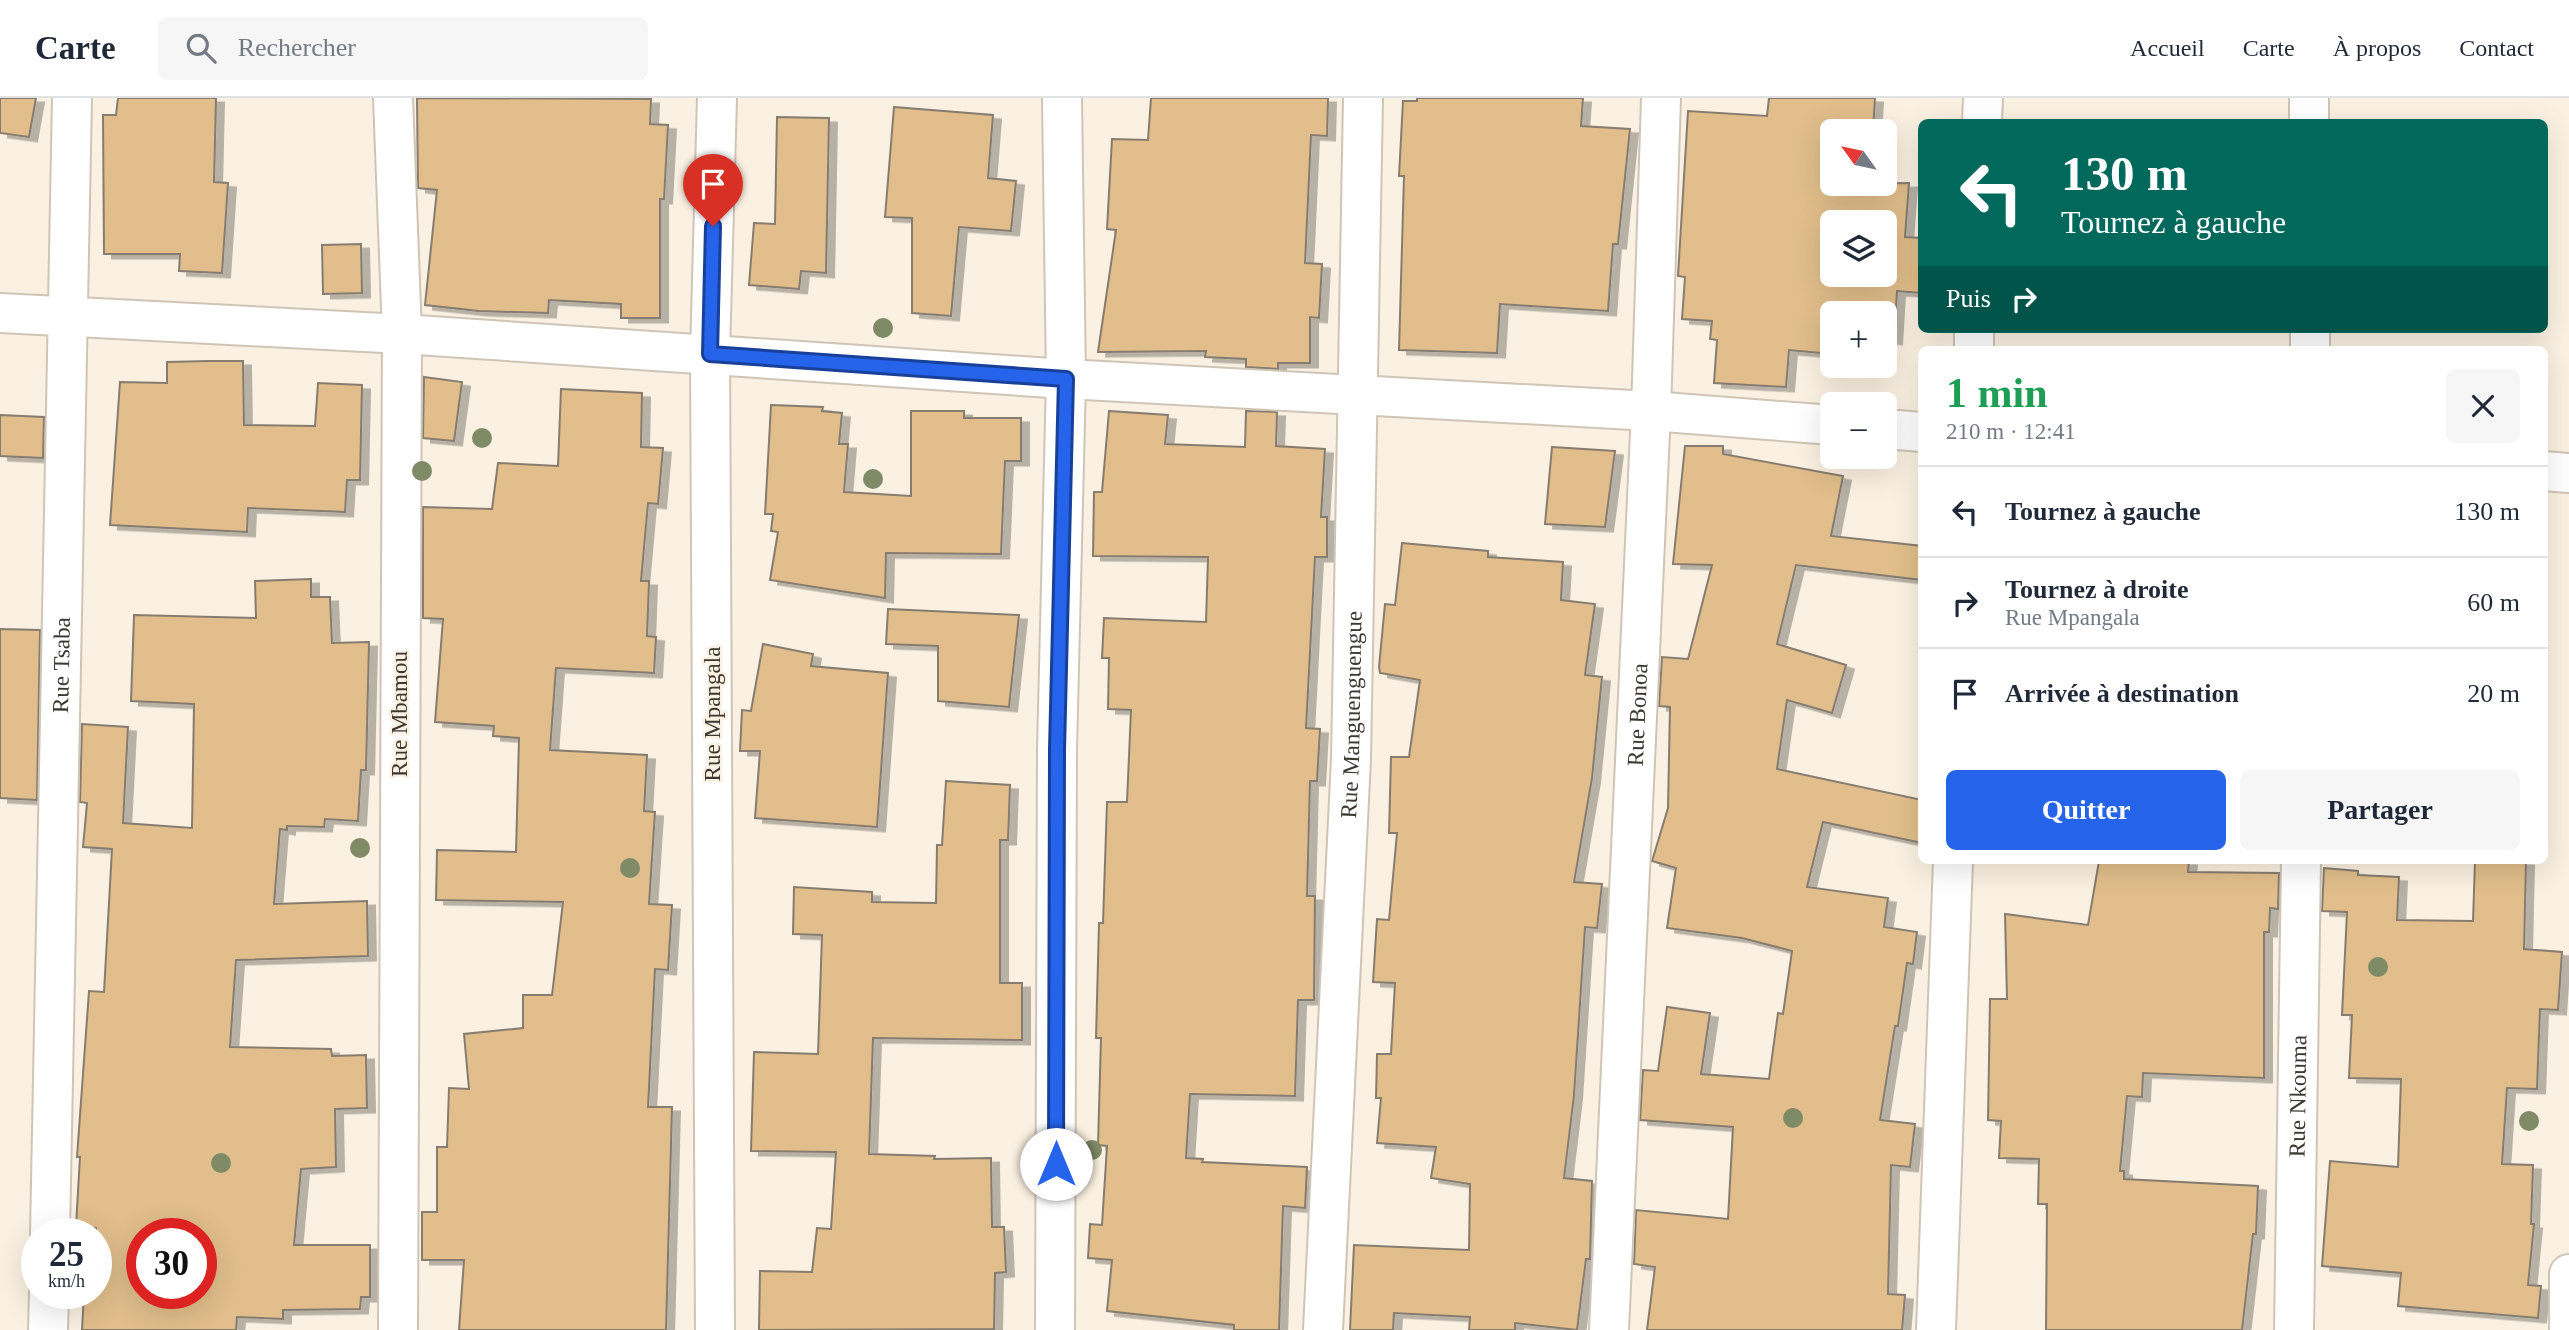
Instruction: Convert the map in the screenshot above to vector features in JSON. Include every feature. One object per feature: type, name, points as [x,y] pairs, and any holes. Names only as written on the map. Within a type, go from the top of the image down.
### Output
[{"type":"street","name":"Rue Tsaba","points":[[50,1218],[70,319],[72,98]]},
{"type":"street","name":"Rue Mbamou","points":[[393,98],[402,334],[398,1330]]},
{"type":"street","name":"Rue Mpangala","points":[[715,1330],[710,354],[717,98]]},
{"type":"street","points":[[1055,1330],[1057,764],[1066,379],[1062,98]]},
{"type":"street","name":"Rue Manguenguengue","points":[[1323,1330],[1351,760],[1360,395],[1363,98]]},
{"type":"street","name":"Rue Bonoa","points":[[1609,1330],[1651,411],[1661,98]]},
{"type":"street","points":[[1982,119],[1983,98]]},
{"type":"street","points":[[2309,98],[2309,119]]},
{"type":"street","points":[[0,313],[70,319],[402,334],[1066,379],[1651,411],[1820,424]]},
{"type":"street","points":[[1897,430],[1918,432]]},
{"type":"street","points":[[2548,471],[2569,472]]},
{"type":"street","points":[[1936,1330],[1952,864]]},
{"type":"street","name":"Rue Nkouma","points":[[2294,1330],[2301,864]]},
{"type":"street","points":[[2568,1330],[2569,1274]]},
{"type":"street","points":[[48,1330],[49,1309]]},
{"type":"building","points":[[0,98],[36,98],[29,137],[0,133]]},
{"type":"building","points":[[118,98],[216,98],[214,182],[228,183],[222,273],[179,271],[180,254],[104,254],[103,115],[116,115]]},
{"type":"building","points":[[417,98],[651,99],[650,124],[668,125],[664,199],[660,199],[660,318],[621,318],[621,304],[549,300],[548,313],[479,311],[425,305],[437,190],[418,188]]},
{"type":"building","points":[[1151,98],[1328,98],[1327,136],[1311,135],[1305,263],[1322,264],[1319,318],[1310,317],[1310,363],[1278,363],[1278,369],[1246,367],[1246,359],[1205,357],[1206,351],[1098,352],[1116,230],[1107,229],[1112,139],[1148,140]]},
{"type":"building","points":[[1417,98],[1583,98],[1581,126],[1630,129],[1618,244],[1613,244],[1608,311],[1500,304],[1497,353],[1399,350],[1404,176],[1399,176],[1403,101],[1417,101]]},
{"type":"building","points":[[1769,98],[1875,98],[1874,119],[1820,119],[1820,196],[1897,196],[1897,183],[1909,183],[1905,237],[1918,238],[1918,293],[1897,291],[1896,301],[1820,301],[1820,353],[1789,350],[1786,387],[1714,383],[1717,340],[1710,339],[1712,321],[1682,319],[1685,277],[1678,276],[1688,111],[1767,116]]},
{"type":"building","points":[[894,107],[993,115],[988,178],[1016,181],[1011,231],[959,227],[951,316],[912,313],[912,218],[885,217]]},
{"type":"building","points":[[777,117],[829,118],[826,273],[801,271],[799,289],[749,285],[754,223],[775,224]]},
{"type":"building","points":[[361,244],[362,293],[323,294],[322,245]]},
{"type":"building","points":[[243,361],[244,425],[315,426],[318,383],[362,385],[360,480],[347,480],[345,512],[248,508],[247,532],[110,525],[120,382],[167,383],[167,362]]},
{"type":"building","points":[[424,377],[462,382],[454,441],[423,438]]},
{"type":"building","points":[[561,389],[642,393],[641,447],[663,448],[658,504],[648,503],[641,581],[649,581],[647,636],[656,637],[654,673],[556,668],[550,750],[647,755],[644,811],[655,812],[649,904],[672,905],[668,970],[655,969],[648,1107],[672,1107],[666,1330],[459,1330],[464,1260],[422,1260],[422,1212],[437,1212],[437,1147],[447,1147],[449,1088],[469,1089],[464,1034],[523,1028],[523,995],[552,995],[563,902],[436,900],[437,850],[516,852],[519,738],[493,736],[494,726],[435,722],[443,619],[423,618],[423,507],[492,509],[498,463],[558,466]]},
{"type":"building","points":[[771,405],[823,407],[822,411],[842,413],[839,444],[848,444],[844,492],[911,496],[911,411],[964,411],[964,418],[1021,418],[1021,461],[1005,461],[1001,554],[886,553],[885,598],[770,580],[778,532],[771,531],[773,514],[765,514]]},
{"type":"building","points":[[1109,411],[1168,415],[1165,444],[1245,447],[1246,411],[1277,412],[1276,446],[1325,449],[1321,517],[1327,517],[1327,557],[1315,557],[1306,728],[1320,729],[1317,781],[1310,781],[1307,896],[1315,896],[1314,1000],[1298,1000],[1295,1096],[1190,1094],[1186,1158],[1203,1159],[1202,1162],[1307,1167],[1305,1208],[1283,1206],[1279,1330],[1234,1330],[1234,1325],[1107,1311],[1112,1260],[1088,1258],[1090,1224],[1102,1225],[1107,1146],[1098,1145],[1101,1038],[1096,1038],[1099,923],[1103,923],[1107,802],[1127,802],[1131,710],[1108,709],[1109,658],[1102,658],[1104,618],[1206,622],[1208,557],[1093,556],[1094,492],[1102,492]]},
{"type":"building","points":[[0,415],[44,417],[43,458],[0,456]]},
{"type":"building","points":[[1685,446],[1723,446],[1723,454],[1843,476],[1831,536],[1918,546],[1918,580],[1796,565],[1777,644],[1846,665],[1832,713],[1787,700],[1777,769],[1918,799],[1918,842],[1823,822],[1807,887],[1888,898],[1884,927],[1917,932],[1913,964],[1907,963],[1880,1120],[1915,1124],[1910,1167],[1891,1165],[1888,1294],[1905,1295],[1902,1330],[1647,1330],[1655,1267],[1634,1264],[1636,1210],[1728,1219],[1733,1127],[1640,1120],[1643,1070],[1658,1071],[1667,1007],[1710,1013],[1701,1074],[1769,1079],[1778,1013],[1783,1014],[1792,951],[1742,938],[1667,928],[1676,868],[1652,861],[1668,808],[1670,707],[1659,706],[1662,657],[1688,659],[1712,565],[1673,564]]},
{"type":"building","points":[[1552,447],[1615,451],[1605,527],[1545,524]]},
{"type":"building","points":[[1402,543],[1488,551],[1488,557],[1563,562],[1561,600],[1595,604],[1585,675],[1602,677],[1592,778],[1574,882],[1602,884],[1597,928],[1585,927],[1574,1095],[1564,1178],[1592,1181],[1590,1259],[1586,1259],[1577,1330],[1515,1323],[1515,1330],[1469,1330],[1470,1317],[1394,1313],[1393,1330],[1350,1330],[1354,1245],[1469,1250],[1470,1184],[1431,1178],[1436,1147],[1377,1143],[1381,1098],[1376,1098],[1377,1054],[1391,1054],[1395,983],[1373,982],[1377,919],[1389,920],[1397,833],[1389,833],[1391,757],[1409,757],[1420,680],[1380,673],[1379,667],[1385,604],[1395,605]]},
{"type":"building","points":[[311,579],[311,597],[330,597],[332,643],[369,642],[366,770],[361,770],[358,821],[325,819],[324,827],[287,826],[287,830],[280,829],[274,904],[367,901],[368,956],[236,960],[230,1047],[331,1049],[332,1056],[366,1055],[367,1108],[335,1109],[336,1167],[301,1169],[294,1245],[370,1245],[370,1297],[361,1297],[360,1309],[283,1310],[283,1319],[237,1317],[236,1330],[82,1330],[83,1309],[112,1309],[112,1218],[76,1218],[80,1157],[77,1157],[89,991],[104,992],[112,849],[83,847],[87,803],[80,802],[82,724],[128,727],[123,823],[192,828],[194,704],[131,701],[134,615],[256,618],[255,581]]},
{"type":"building","points":[[888,609],[1019,615],[1009,707],[938,701],[938,646],[886,644]]},
{"type":"building","points":[[0,629],[40,630],[37,800],[0,798]]},
{"type":"building","points":[[763,644],[813,654],[811,666],[888,673],[877,827],[755,818],[760,751],[740,751],[742,710],[751,711]]},
{"type":"building","points":[[946,781],[1010,785],[1008,840],[1000,840],[1000,983],[1022,983],[1022,1040],[873,1038],[869,1154],[935,1156],[934,1159],[991,1158],[992,1227],[1004,1227],[1006,1272],[995,1273],[994,1329],[759,1330],[760,1271],[812,1272],[817,1228],[831,1229],[836,1152],[751,1151],[754,1052],[818,1054],[822,935],[793,934],[794,887],[872,892],[872,902],[936,903],[937,845],[942,845]]},
{"type":"building","points":[[2098,864],[2189,864],[2188,872],[2279,873],[2278,909],[2270,908],[2269,932],[2264,932],[2264,1078],[2143,1073],[2142,1097],[2127,1096],[2120,1171],[2124,1171],[2124,1179],[2258,1186],[2256,1234],[2253,1234],[2242,1330],[2046,1330],[2047,1204],[2038,1204],[2039,1159],[1999,1158],[2001,1121],[1988,1120],[1990,999],[2007,999],[2005,914],[2088,925]]},
{"type":"building","points":[[2475,864],[2526,864],[2524,949],[2562,952],[2558,1010],[2540,1009],[2537,1089],[2507,1088],[2502,1164],[2533,1165],[2531,1224],[2534,1224],[2528,1285],[2541,1286],[2538,1318],[2398,1306],[2401,1273],[2322,1266],[2330,1161],[2398,1167],[2401,1079],[2349,1078],[2352,1015],[2342,1015],[2347,912],[2322,911],[2324,868],[2358,871],[2358,875],[2399,877],[2397,920],[2473,921]]},
{"type":"route","points":[[713,226],[710,354],[1066,379],[1057,750],[1056,1164]]}]
